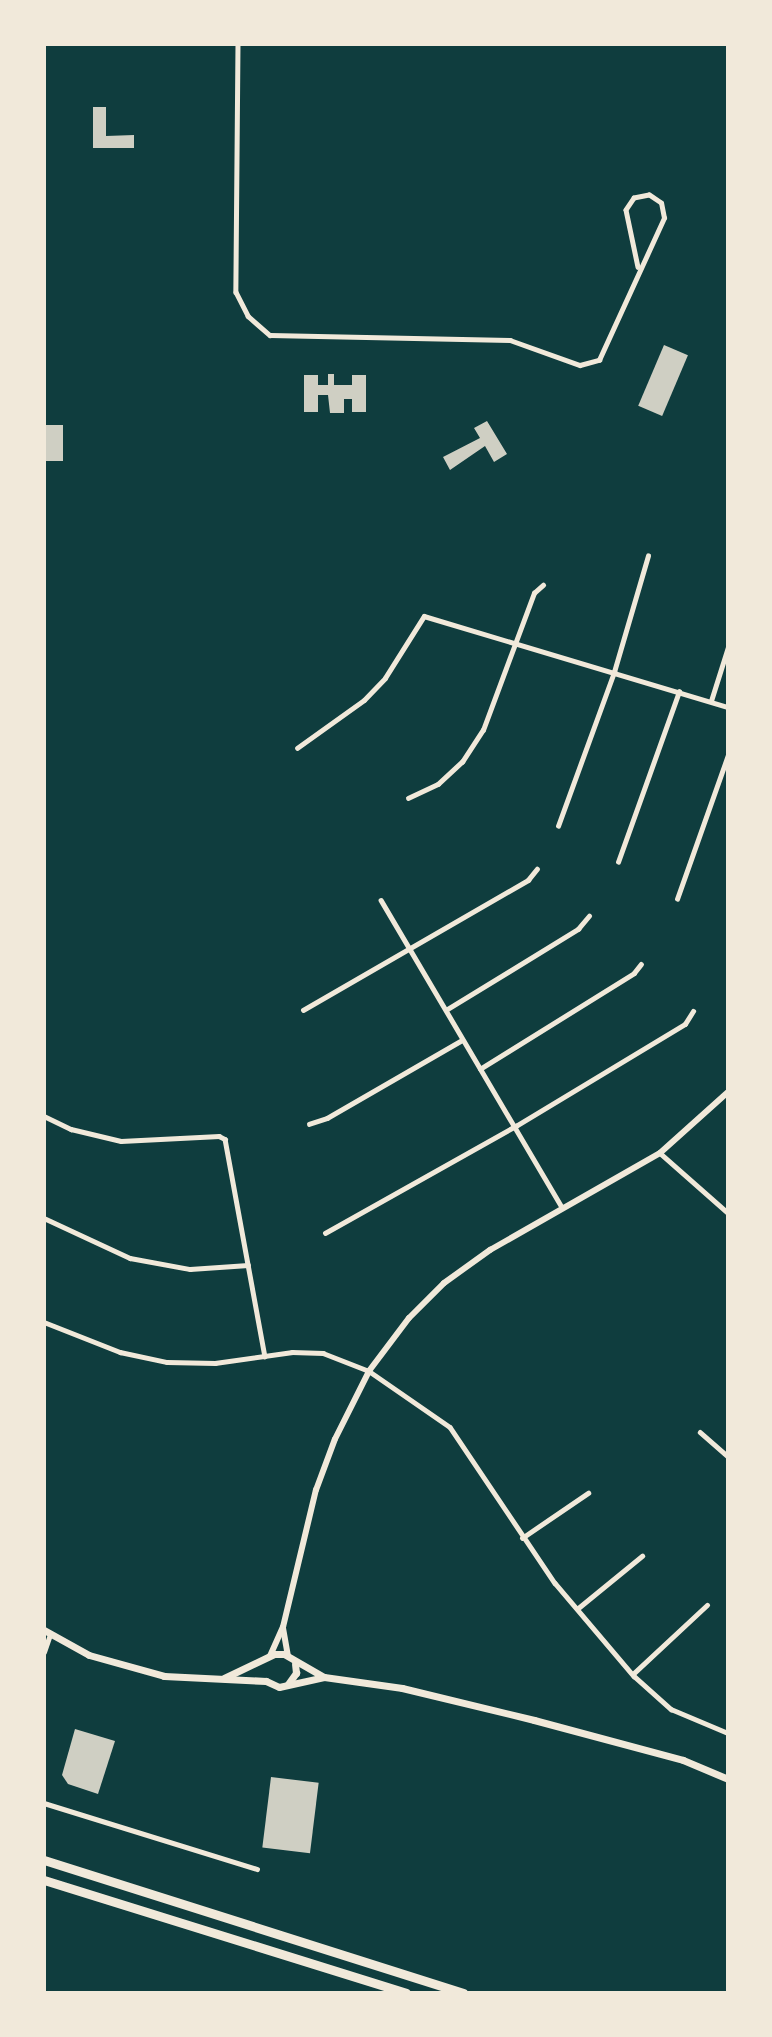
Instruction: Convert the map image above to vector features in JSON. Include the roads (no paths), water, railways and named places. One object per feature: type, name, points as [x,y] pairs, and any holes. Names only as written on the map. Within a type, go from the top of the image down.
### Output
[{"type":"highway","points":[[44,1860],[463,1993]]},
{"type":"highway","points":[[44,1880],[406,1993]]},
{"type":"main road","points":[[47,1633],[124,1667],[164,1676],[266,1681],[279,1687],[324,1676]]},
{"type":"main road","points":[[224,1678],[264,1663],[270,1656],[288,1656],[295,1664],[324,1676],[402,1688],[534,1720],[683,1760],[728,1779]]},
{"type":"main road","points":[[264,1663],[266,1681]]},
{"type":"main road","points":[[288,1685],[296,1673],[295,1664]]},
{"type":"street","points":[[238,44],[236,292],[248,316],[270,335],[510,340],[580,365],[599,360],[638,267],[664,218],[661,204],[649,195],[634,198],[626,210],[638,267]]},
{"type":"street","points":[[558,826],[614,672],[648,556]]},
{"type":"street","points":[[408,798],[424,794],[462,762],[483,730],[518,643],[534,593],[543,585]]},
{"type":"street","points":[[297,748],[364,700],[385,678],[424,616],[728,707]]},
{"type":"street","points":[[711,701],[728,647]]},
{"type":"street","points":[[618,862],[679,692]]},
{"type":"street","points":[[677,899],[728,755]]},
{"type":"street","points":[[303,1010],[410,951],[528,880],[537,869]]},
{"type":"street","points":[[381,900],[562,1207]]},
{"type":"street","points":[[446,1010],[578,929],[589,916]]},
{"type":"street","points":[[480,1069],[634,973],[642,964]]},
{"type":"street","points":[[325,1233],[516,1126],[685,1024],[693,1011]]},
{"type":"street","points":[[309,1124],[327,1118],[462,1040]]},
{"type":"street","points":[[270,1656],[283,1627],[316,1490],[369,1371],[409,1318],[443,1283],[562,1207],[660,1153],[728,1092]]},
{"type":"street","points":[[44,1116],[71,1129],[121,1141],[219,1136],[225,1139],[265,1356]]},
{"type":"street","points":[[660,1153],[728,1213]]},
{"type":"street","points":[[44,1218],[130,1258],[190,1269],[248,1265]]},
{"type":"street","points":[[44,1322],[120,1352],[167,1362],[215,1363],[265,1356],[323,1353],[369,1371],[450,1427],[522,1538],[577,1609],[633,1674],[671,1709],[728,1733]]},
{"type":"street","points":[[700,1432],[728,1456]]},
{"type":"street","points":[[522,1538],[588,1493]]},
{"type":"street","points":[[577,1609],[642,1556]]},
{"type":"street","points":[[633,1674],[707,1605]]},
{"type":"street","points":[[283,1627],[288,1656]]},
{"type":"street","points":[[44,1652],[47,1633]]},
{"type":"street","points":[[44,1803],[257,1869]]}]
